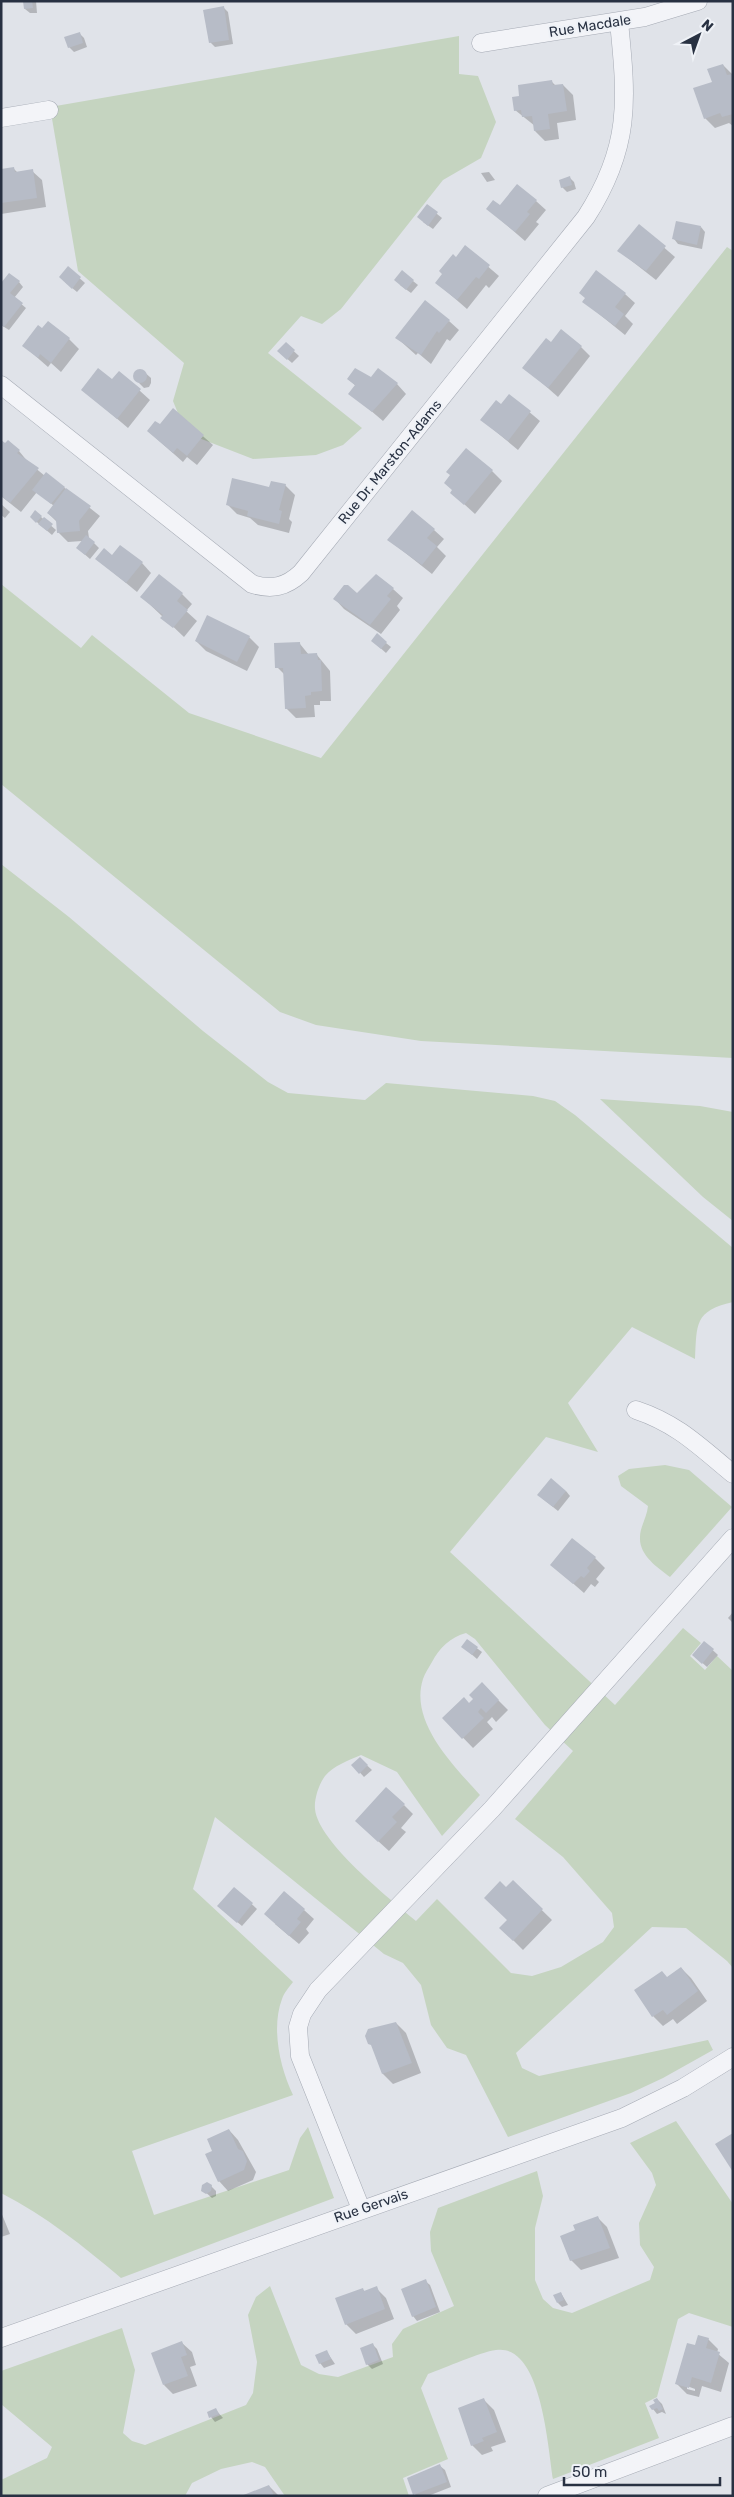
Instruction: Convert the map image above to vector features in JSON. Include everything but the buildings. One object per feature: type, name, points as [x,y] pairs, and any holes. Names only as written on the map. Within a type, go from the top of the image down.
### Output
[{"type":"street","name":"Rue Macdale","points":[[481,43],[619,22],[669,11],[698,1]]},
{"type":"street","name":"Rue Dr. Marston-Adams","points":[[1,384],[252,584],[265,588],[278,588],[291,582],[308,565],[561,248],[600,195],[614,162],[624,120],[626,94],[619,22]]},
{"type":"street","points":[[1,118],[49,110]]},
{"type":"street","points":[[636,1410],[658,1417],[675,1426],[733,1474]]},
{"type":"street","points":[[361,2209],[300,2056],[298,2034],[302,2014],[318,1990],[523,1775],[733,1538]]},
{"type":"street","name":"Rue Gervais","points":[[1,2338],[622,2118],[683,2088],[733,2057]]},
{"type":"street","points":[[547,2496],[733,2426]]},
{"type":"green space","points":[[459,36],[459,74],[478,76],[496,122],[481,158],[443,180],[341,309],[322,324],[301,316],[268,353],[362,428],[343,445],[316,455],[253,459],[186,433],[173,401],[184,363],[78,271],[50,107]]},
{"type":"green space","points":[[727,247],[733,251],[733,1058],[421,1041],[316,1025],[280,1012],[1,784],[1,584],[81,648],[92,635],[189,713],[321,758]]},
{"type":"green space","points":[[1,864],[69,917],[203,1031],[268,1082],[288,1093],[365,1100],[386,1083],[533,1096],[555,1101],[575,1115],[733,1248],[733,1302],[711,1310],[700,1321],[696,1337],[695,1359],[632,1327],[568,1403],[598,1452],[546,1437],[450,1552],[615,1705],[683,1628],[701,1643],[690,1656],[705,1670],[717,1656],[733,1671],[733,1968],[686,1928],[652,1927],[516,2053],[522,2068],[539,2076],[708,2040],[713,2050],[663,2078],[631,2093],[508,2137],[466,2055],[447,2048],[431,2025],[421,1985],[403,1963],[384,1954],[215,1817],[193,1889],[293,1982],[282,1999],[277,2022],[277,2035],[284,2073],[293,2095],[132,2151],[154,2215],[289,2170],[300,2138],[308,2127],[334,2198],[121,2278],[49,2222],[1,2193]],"holes":[[[466,1633],[475,1639],[545,1725],[573,1751],[515,1819],[563,1857],[612,1913],[614,1927],[603,1942],[561,1967],[532,1976],[511,1973],[437,1899],[416,1921],[373,1885],[341,1853],[319,1822],[315,1809],[317,1792],[328,1772],[346,1761],[361,1755],[397,1772],[442,1836],[480,1795],[458,1771],[436,1742],[422,1711],[420,1695],[423,1679],[438,1652],[450,1640]]]},
{"type":"green space","points":[[600,1099],[700,1106],[733,1112],[733,1221],[703,1197]]},
{"type":"green space","points":[[665,1465],[689,1470],[732,1507],[670,1577],[650,1560],[640,1543],[640,1533],[648,1506],[621,1486],[618,1476],[629,1469]]},
{"type":"green space","points":[[676,2121],[733,2204],[733,2327],[689,2313],[678,2319],[657,2397],[645,2403],[659,2438],[553,2479],[545,2423],[533,2380],[524,2363],[511,2352],[496,2350],[428,2374],[421,2388],[448,2459],[403,2478],[409,2496],[285,2496],[265,2467],[252,2462],[221,2469],[192,2483],[185,2496],[1,2496],[1,2480],[47,2458],[52,2447],[1,2404],[1,2371],[122,2328],[135,2370],[123,2433],[132,2441],[145,2445],[246,2405],[253,2393],[257,2362],[248,2315],[256,2297],[270,2286],[301,2365],[319,2374],[338,2377],[393,2357],[392,2344],[403,2329],[454,2306],[431,2251],[430,2232],[438,2208],[537,2171],[543,2196],[535,2228],[535,2280],[543,2299],[553,2308],[572,2313],[650,2280],[654,2267],[640,2245],[639,2223],[656,2185],[652,2173],[630,2143]]}]
